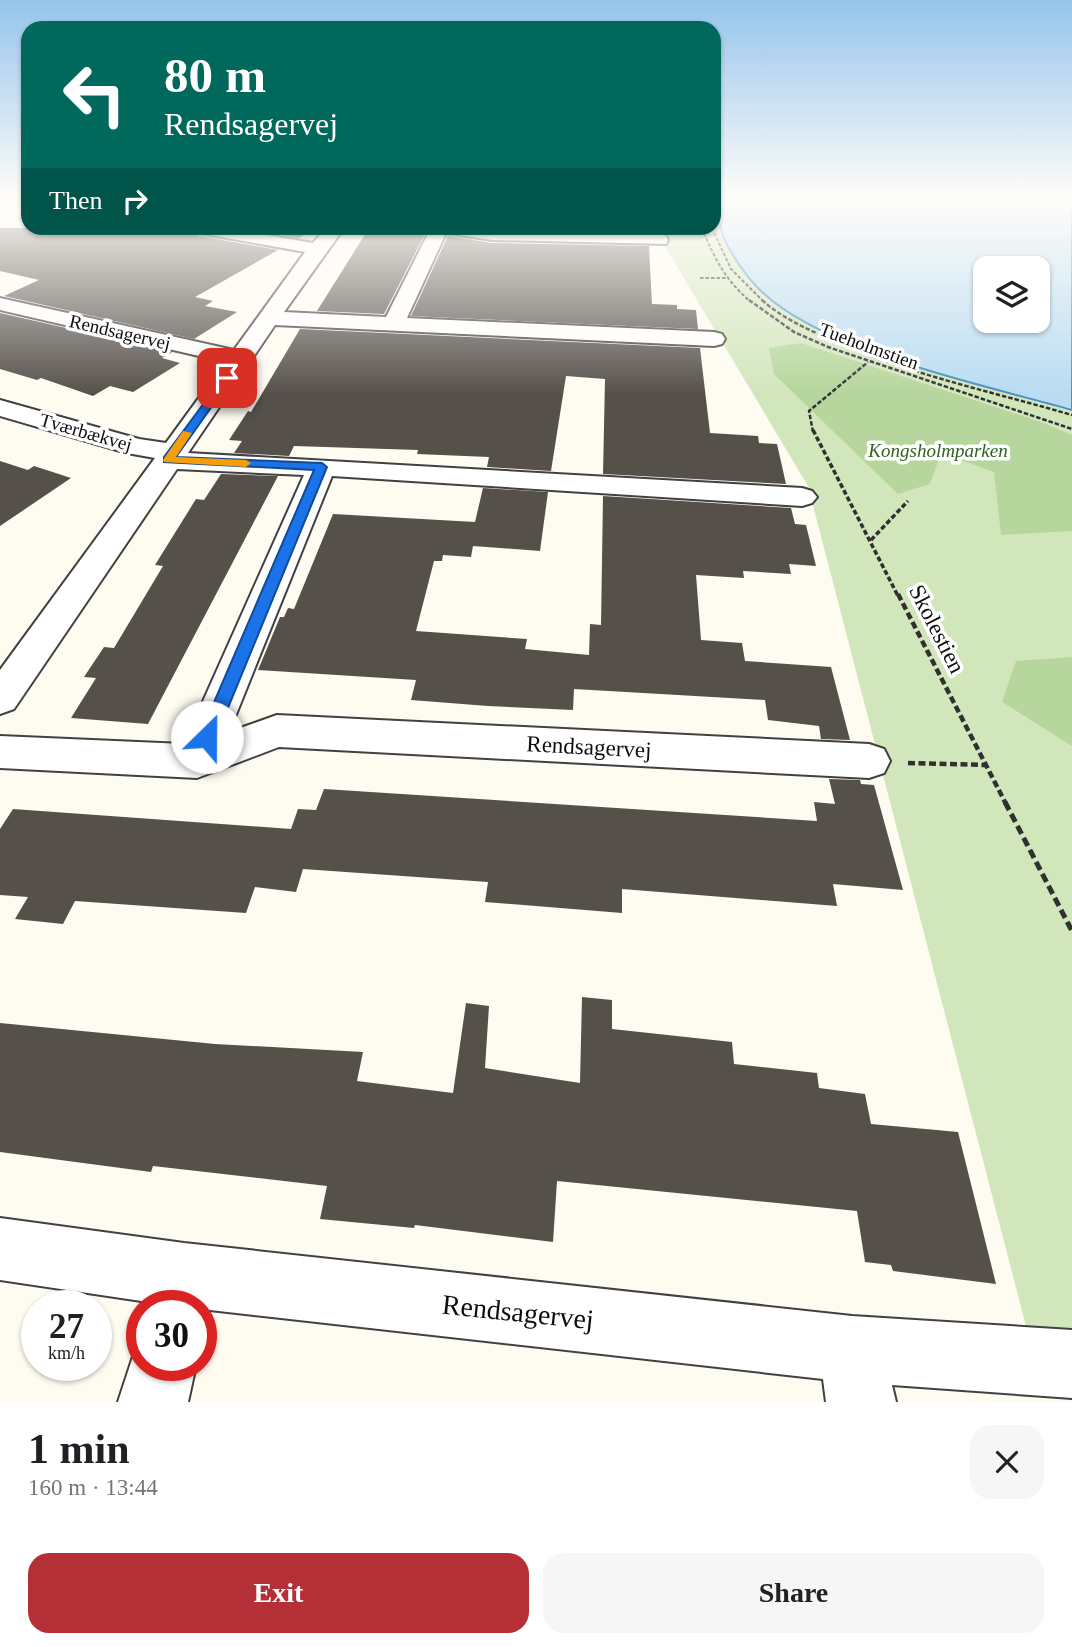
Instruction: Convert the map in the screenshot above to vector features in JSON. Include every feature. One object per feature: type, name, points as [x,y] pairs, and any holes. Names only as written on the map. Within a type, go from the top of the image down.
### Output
[{"type":"street","points":[[0,699],[306,264]]},
{"type":"street","points":[[393,324],[422,264]]},
{"type":"street","name":"Rendsagervej","points":[[0,304],[241,359]]},
{"type":"street","points":[[269,318],[714,339]]},
{"type":"street","name":"Tværbækvej","points":[[0,408],[171,456]]},
{"type":"street","points":[[171,456],[802,497]]},
{"type":"street","points":[[197,761],[322,467]]},
{"type":"street","name":"Rendsagervej","points":[[0,752],[197,761],[277,732],[869,761]]},
{"type":"street","name":"Rendsagervej","points":[[0,1250],[180,1290]]},
{"type":"street","name":"Rendsagervej","points":[[217,1295],[856,1376],[1072,1363]]},
{"type":"street","points":[[153,1402],[158,1381]]},
{"type":"path","name":"Tueholmstien","points":[[718,264],[745,297],[772,318],[819,344],[1072,429]]},
{"type":"path","points":[[730,264],[754,296],[797,326],[881,359],[1072,415]]},
{"type":"path","points":[[701,278],[727,278]]},
{"type":"path","name":"Skolestien","points":[[867,362],[809,411],[810,425],[1072,930]]},
{"type":"path","points":[[836,499],[849,500]]},
{"type":"path","points":[[871,540],[908,501]]},
{"type":"path","points":[[869,761],[987,765]]},
{"type":"green space","name":"Kongsholmparken","points":[[676,264],[973,264],[973,333],[1050,333],[1050,264],[1072,264],[1072,1357],[1028,1334],[808,486]]},
{"type":"green space","points":[[801,343],[1041,422],[1072,435],[1072,531],[1001,535],[994,472],[941,453],[930,484],[898,494],[774,374],[769,348]]},
{"type":"green space","points":[[1072,657],[1072,746],[1002,702],[1016,661]]},
{"type":"water","points":[[739,264],[973,264],[973,333],[1050,333],[1050,264],[1072,264],[1072,410],[906,364],[862,348],[822,331],[787,311],[759,289]]},
{"type":"building","points":[[0,264],[253,264],[195,297],[213,301],[205,306],[237,312],[194,339],[4,296],[39,280],[0,271]]},
{"type":"building","points":[[346,264],[409,264],[384,314],[317,311]]},
{"type":"building","points":[[435,264],[650,264],[652,304],[677,305],[677,309],[696,310],[698,329],[411,316]]},
{"type":"building","points":[[0,313],[172,352],[162,358],[180,363],[133,392],[110,386],[93,396],[41,378],[37,380],[0,369]]},
{"type":"building","points":[[300,329],[700,348],[710,433],[758,436],[759,443],[777,444],[786,484],[603,474],[605,379],[566,376],[551,471],[487,467],[489,457],[417,454],[418,450],[294,446],[289,456],[234,453],[242,441],[229,440],[248,411],[251,412]]},
{"type":"building","points":[[0,461],[28,470],[34,466],[71,478],[0,526]]},
{"type":"building","points":[[221,474],[278,476],[148,724],[71,718],[96,678],[84,677],[104,647],[114,648],[163,566],[155,565],[196,499],[204,500]]},
{"type":"building","points":[[483,488],[548,492],[540,551],[473,546],[471,557],[443,555],[442,561],[434,561],[416,631],[527,639],[525,649],[589,655],[590,624],[601,625],[603,496],[791,508],[795,524],[806,525],[816,566],[789,564],[791,574],[743,571],[744,578],[696,575],[701,640],[742,643],[745,661],[831,667],[850,740],[821,739],[819,726],[768,720],[765,700],[574,689],[573,710],[488,706],[411,700],[416,680],[258,670],[280,617],[284,617],[288,608],[294,609],[333,514],[475,522]]},
{"type":"building","points":[[829,779],[860,780],[861,784],[874,785],[903,890],[833,884],[837,906],[622,889],[622,913],[485,902],[488,882],[303,869],[296,892],[255,887],[246,913],[75,901],[63,924],[15,919],[28,897],[0,895],[0,829],[13,809],[291,829],[298,809],[316,810],[324,789],[817,821],[814,802],[835,804]]},
{"type":"building","points":[[582,997],[612,1000],[612,1029],[732,1042],[734,1064],[817,1073],[819,1088],[865,1094],[871,1124],[958,1132],[996,1284],[893,1271],[891,1265],[865,1262],[857,1211],[557,1181],[553,1242],[415,1225],[414,1228],[320,1219],[327,1186],[153,1166],[151,1172],[0,1152],[0,1023],[215,1044],[363,1052],[357,1081],[453,1093],[466,1003],[489,1006],[485,1068],[580,1083]]},
{"type":"slow traffic","points":[[187,433],[168,460],[246,463]]},
{"type":"route","points":[[207,737],[322,467],[168,460],[227,378]]}]
